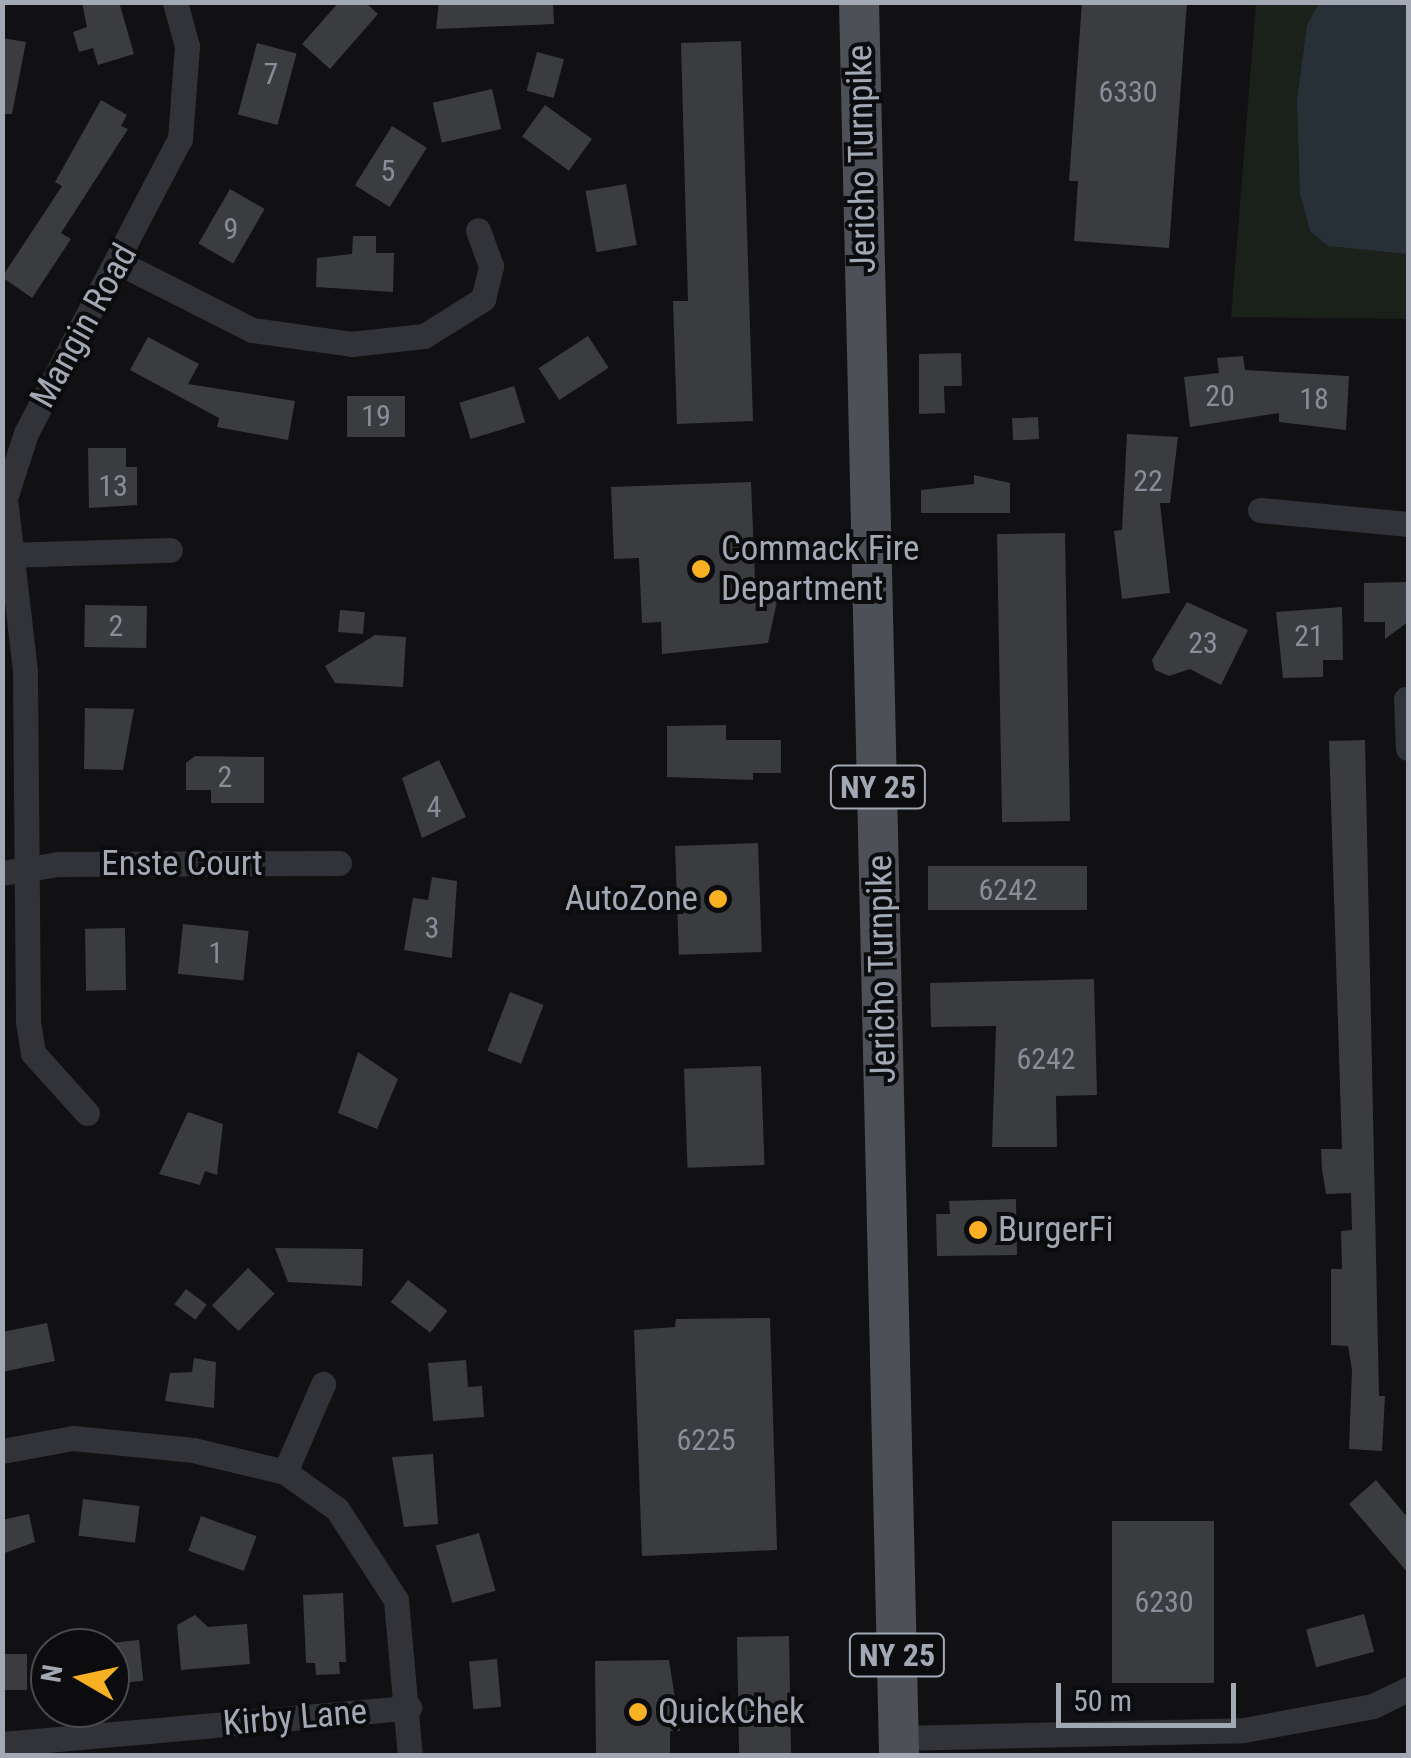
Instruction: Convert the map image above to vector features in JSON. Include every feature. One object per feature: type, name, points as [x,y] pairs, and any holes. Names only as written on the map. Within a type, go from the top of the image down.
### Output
[{"type":"main road","name":"Jericho Turnpike","points":[[859,2],[899,1747]]},
{"type":"street","name":"Mangin Road","points":[[87,1114],[33,1053],[14,871],[25,671],[7,555],[5,498],[26,433],[180,139],[187,46],[175,2]]},
{"type":"street","points":[[118,262],[252,330],[351,344],[424,336],[484,299],[491,266],[478,230]]},
{"type":"street","points":[[1260,510],[1408,524]]},
{"type":"street","points":[[7,555],[170,550]]},
{"type":"street","points":[[1406,698],[1408,748]]},
{"type":"street","name":"Enste Court","points":[[14,871],[339,863]]},
{"type":"street","points":[[285,1472],[324,1384]]},
{"type":"street","points":[[2,1451],[73,1438],[120,1442],[285,1472],[337,1509],[376,1560],[396,1600],[410,1756]]},
{"type":"street","points":[[899,1747],[1244,1730],[1374,1706],[1408,1689]]},
{"type":"street","name":"Kirby Lane","points":[[2,1744],[408,1708]]},
{"type":"shaded area","points":[[1256,3],[1408,3],[1408,319],[1231,317]]},
{"type":"shaded area","points":[[1319,3],[1408,3],[1408,254],[1328,246],[1310,231],[1300,193],[1297,101],[1307,25]]},
{"type":"building","points":[[82,2],[119,2],[134,54],[98,65],[93,48],[79,52],[73,32],[87,27]]},
{"type":"building","points":[[339,2],[365,2],[378,14],[330,69],[302,44]]},
{"type":"building","points":[[439,2],[553,2],[554,24],[436,29]]},
{"type":"building","points":[[1082,2],[1187,2],[1169,248],[1074,241],[1078,181],[1069,181]]},
{"type":"building","points":[[2,38],[26,42],[12,114],[2,114]]},
{"type":"building","points":[[741,41],[753,421],[677,424],[673,301],[688,301],[681,43]]},
{"type":"building","points":[[257,43],[297,54],[277,125],[238,114]]},
{"type":"building","points":[[537,52],[564,59],[554,98],[527,91]]},
{"type":"building","points":[[492,89],[501,129],[442,143],[433,103]]},
{"type":"building","points":[[101,100],[127,115],[121,126],[128,129],[61,233],[71,239],[32,298],[2,277],[62,186],[55,182]]},
{"type":"building","points":[[545,105],[592,139],[569,171],[522,137]]},
{"type":"building","points":[[392,126],[427,148],[390,207],[355,185]]},
{"type":"building","points":[[626,184],[637,245],[596,252],[586,191]]},
{"type":"building","points":[[230,189],[265,209],[233,264],[198,244]]},
{"type":"building","points":[[353,236],[376,236],[376,253],[394,253],[393,292],[316,287],[317,258],[352,254]]},
{"type":"building","points":[[588,336],[609,368],[559,400],[539,368]]},
{"type":"building","points":[[148,337],[199,364],[188,384],[295,401],[288,440],[217,427],[219,418],[130,370]]},
{"type":"building","points":[[961,353],[962,386],[944,386],[945,413],[919,414],[919,354]]},
{"type":"building","points":[[1243,356],[1245,370],[1349,376],[1346,430],[1279,422],[1279,413],[1190,427],[1184,377],[1219,373],[1217,358]]},
{"type":"building","points":[[514,386],[525,422],[471,439],[459,403]]},
{"type":"building","points":[[347,396],[405,396],[405,437],[347,437]]},
{"type":"building","points":[[1038,417],[1039,439],[1013,440],[1012,418]]},
{"type":"building","points":[[1127,434],[1178,437],[1170,503],[1160,503],[1170,593],[1122,599],[1114,531],[1122,530]]},
{"type":"building","points":[[88,448],[126,448],[126,467],[137,467],[137,505],[89,508]]},
{"type":"building","points":[[974,475],[1010,483],[1010,513],[921,513],[921,490],[974,484]]},
{"type":"building","name":"Commack Fire Department","points":[[751,482],[755,580],[772,579],[779,592],[768,643],[662,654],[661,622],[642,623],[639,558],[614,559],[611,487]]},
{"type":"building","points":[[1065,533],[1070,821],[1002,822],[997,534]]},
{"type":"building","points":[[1408,582],[1408,622],[1385,639],[1385,622],[1364,622],[1364,583]]},
{"type":"building","points":[[1187,602],[1248,630],[1221,685],[1190,669],[1169,676],[1155,670],[1152,660]]},
{"type":"building","points":[[85,605],[147,606],[146,648],[84,647]]},
{"type":"building","points":[[1342,607],[1343,660],[1323,660],[1323,677],[1283,678],[1276,612]]},
{"type":"building","points":[[340,610],[365,612],[363,634],[338,632]]},
{"type":"building","points":[[375,635],[406,637],[403,687],[335,683],[325,666]]},
{"type":"building","points":[[85,708],[134,709],[123,770],[84,769]]},
{"type":"building","points":[[726,725],[726,740],[781,740],[781,773],[753,773],[753,780],[667,777],[667,726]]},
{"type":"building","points":[[1365,740],[1379,1396],[1385,1396],[1382,1451],[1349,1449],[1352,1370],[1348,1346],[1331,1345],[1331,1269],[1342,1269],[1341,1231],[1352,1230],[1351,1193],[1326,1194],[1321,1149],[1342,1149],[1329,741]]},
{"type":"building","points":[[195,756],[264,757],[264,803],[211,803],[211,790],[186,790],[186,763]]},
{"type":"building","points":[[439,760],[466,817],[422,838],[402,778]]},
{"type":"building","name":"AutoZone","points":[[758,843],[762,952],[679,955],[675,846]]},
{"type":"building","points":[[928,866],[1087,866],[1087,910],[928,910]]},
{"type":"building","points":[[432,877],[457,881],[452,958],[404,950],[413,898],[428,900]]},
{"type":"building","points":[[183,924],[249,931],[243,981],[178,974]]},
{"type":"building","points":[[125,928],[126,990],[86,991],[85,929]]},
{"type":"building","points":[[1094,979],[1097,1095],[1056,1096],[1057,1147],[992,1147],[996,1026],[931,1027],[930,983]]},
{"type":"building","points":[[510,992],[544,1005],[521,1064],[487,1051]]},
{"type":"building","points":[[358,1052],[398,1079],[377,1129],[338,1113]]},
{"type":"building","points":[[761,1066],[764,1165],[688,1168],[684,1069]]},
{"type":"building","points":[[188,1112],[223,1124],[217,1175],[205,1171],[200,1185],[159,1174]]},
{"type":"building","points":[[1016,1199],[1017,1255],[937,1256],[936,1214],[950,1214],[949,1201]]},
{"type":"building","points":[[275,1248],[363,1249],[362,1286],[288,1282]]},
{"type":"building","points":[[248,1268],[275,1294],[238,1331],[212,1305]]},
{"type":"building","points":[[408,1280],[447,1311],[430,1333],[391,1302]]},
{"type":"building","points":[[186,1289],[207,1305],[195,1320],[175,1304]]},
{"type":"building","points":[[770,1318],[777,1550],[642,1556],[634,1330],[675,1327],[676,1319]]},
{"type":"building","points":[[47,1323],[55,1361],[2,1372],[2,1332]]},
{"type":"building","points":[[194,1358],[216,1362],[214,1408],[165,1401],[170,1373],[192,1372]]},
{"type":"building","points":[[466,1360],[468,1387],[482,1386],[484,1417],[433,1421],[428,1363]]},
{"type":"building","points":[[433,1454],[438,1524],[404,1527],[392,1457]]},
{"type":"building","points":[[1376,1480],[1408,1518],[1408,1573],[1349,1504]]},
{"type":"building","points":[[83,1499],[140,1506],[135,1543],[78,1536]]},
{"type":"building","points":[[29,1514],[35,1542],[2,1554],[2,1520]]},
{"type":"building","points":[[201,1516],[256,1536],[244,1571],[188,1551]]},
{"type":"building","points":[[1112,1521],[1214,1521],[1214,1683],[1112,1683]]},
{"type":"building","points":[[479,1533],[496,1591],[452,1603],[436,1545]]},
{"type":"building","points":[[343,1593],[346,1662],[339,1662],[340,1674],[316,1675],[315,1663],[306,1663],[303,1595]]},
{"type":"building","points":[[1364,1614],[1374,1652],[1316,1667],[1306,1630]]},
{"type":"building","points":[[195,1615],[208,1627],[247,1624],[250,1664],[181,1670],[177,1625]]},
{"type":"building","points":[[789,1636],[791,1756],[739,1756],[737,1637]]},
{"type":"building","points":[[139,1640],[143,1681],[130,1682],[130,1641]]},
{"type":"building","points":[[2,1654],[27,1654],[27,1690],[2,1690]]},
{"type":"building","points":[[497,1659],[501,1707],[473,1709],[469,1661]]},
{"type":"building","name":"QuickChek","points":[[669,1660],[680,1731],[670,1731],[670,1756],[596,1756],[595,1661]]},
{"type":"place","name":"Commack Fire Department","points":[[701,569]]},
{"type":"place","name":"AutoZone","points":[[718,899]]},
{"type":"place","name":"BurgerFi","points":[[978,1230]]},
{"type":"place","name":"QuickChek","points":[[638,1712]]}]
